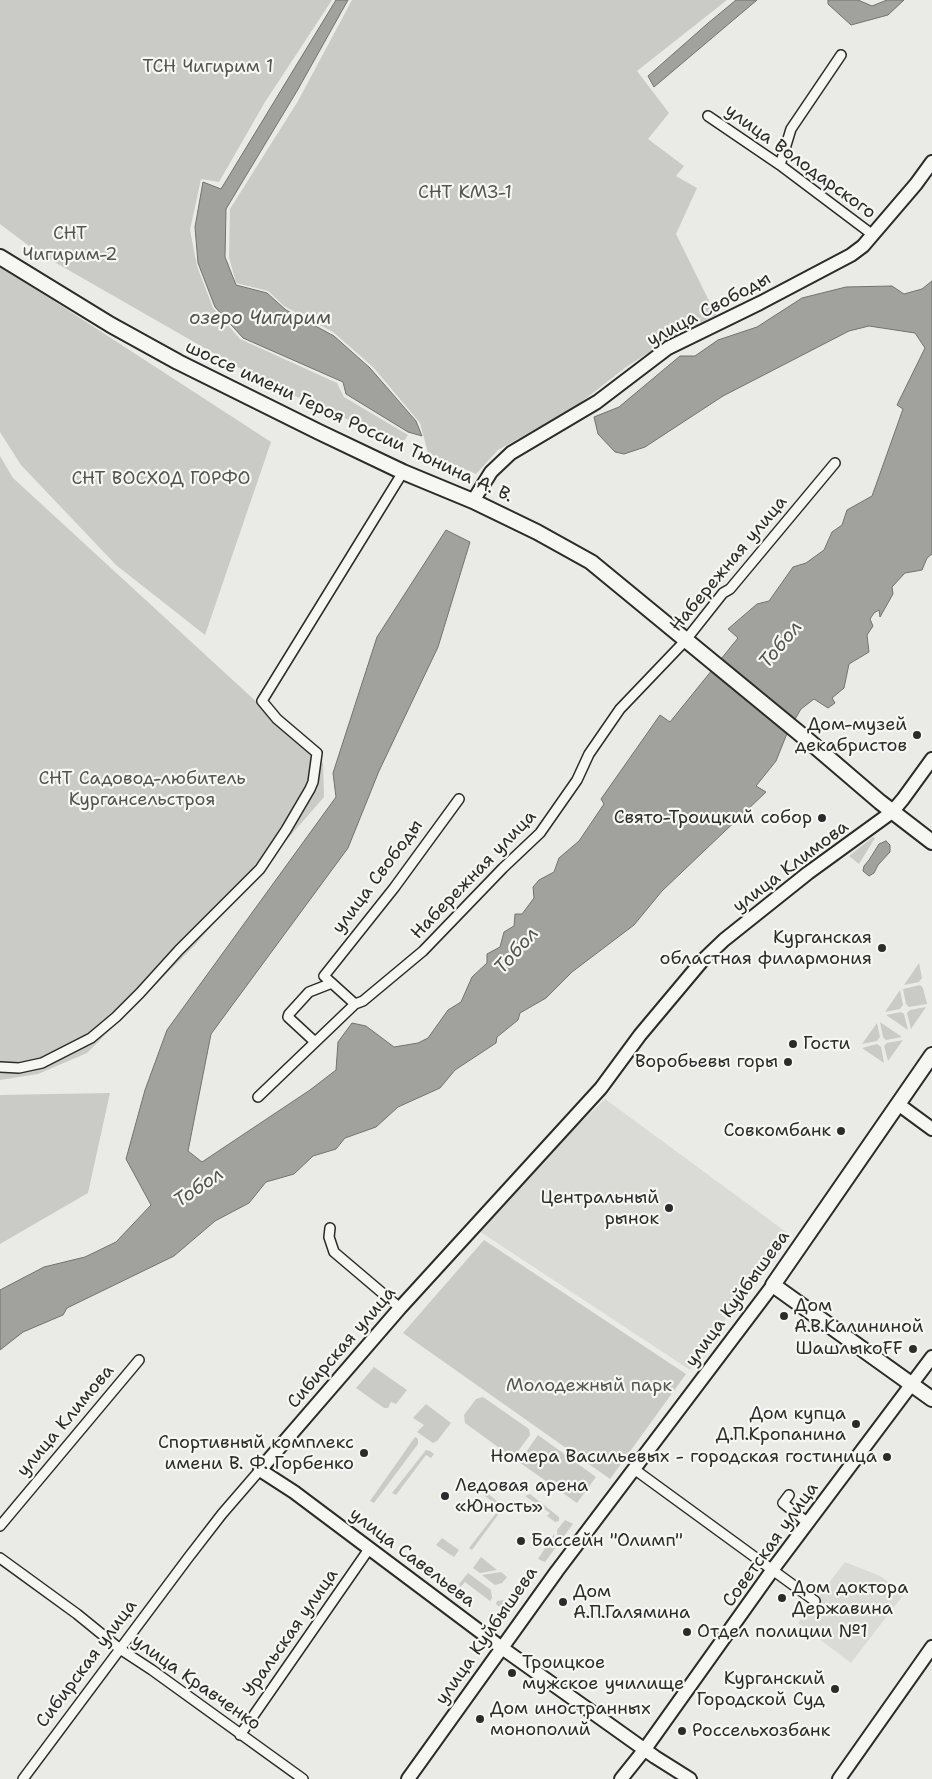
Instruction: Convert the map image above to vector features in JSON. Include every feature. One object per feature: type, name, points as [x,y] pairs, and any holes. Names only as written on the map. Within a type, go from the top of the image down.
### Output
[{"type":"main road","name":"шоссе имени Героя России Тюнина А. В.","points":[[0,257],[110,325],[178,362],[403,472],[473,501],[537,532],[591,562],[892,812],[932,842]]},
{"type":"main road","name":"улица Куйбышева","points":[[773,1285],[932,1055]]},
{"type":"main road","points":[[773,1285],[932,1400]]},
{"type":"street","points":[[780,165],[791,129],[841,54]]},
{"type":"street","name":"улица Володарского","points":[[708,116],[780,165],[873,235]]},
{"type":"street","name":"улица Свободы","points":[[473,501],[492,472],[510,453],[597,402],[668,348],[760,303],[851,255],[873,235],[932,162]]},
{"type":"street","name":"Набережная улица","points":[[258,1097],[355,1004],[363,1001],[423,951],[503,868],[540,833],[577,780],[589,754],[620,709],[685,641],[723,593],[730,589],[835,463]]},
{"type":"street","points":[[0,1067],[19,1068],[42,1062],[91,1038],[140,993],[179,950],[260,869],[286,830],[313,782],[317,753],[278,719],[262,701],[403,472]]},
{"type":"street","name":"улица Климова","points":[[553,1139],[601,1088],[679,987],[717,947],[808,873],[892,812],[932,759]]},
{"type":"street","name":"улица Свободы","points":[[332,983],[324,976],[394,888],[459,799]]},
{"type":"street","points":[[315,1042],[288,1018],[289,1014],[309,992],[332,983],[355,1004]]},
{"type":"street","points":[[898,1104],[932,1129]]},
{"type":"street","name":"Сибирская улица","points":[[23,1779],[216,1522],[400,1308],[553,1139]]},
{"type":"street","points":[[330,1228],[329,1237],[334,1252],[400,1308]]},
{"type":"street","name":"улица Куйбышева","points":[[408,1779],[556,1571],[773,1285]]},
{"type":"street","name":"Советская улица","points":[[622,1779],[773,1569],[932,1357]]},
{"type":"street","name":"улица Климова","points":[[0,1526],[140,1360]]},
{"type":"street","points":[[634,1469],[815,1601]]},
{"type":"street","name":"улица Савельева","points":[[260,1470],[294,1492],[502,1648],[690,1779]]},
{"type":"street","points":[[790,1496],[783,1504],[808,1523]]},
{"type":"street","name":"Уральская улица","points":[[240,1735],[369,1549]]},
{"type":"street","name":"улица Кравченко","points":[[0,1558],[77,1614],[120,1649],[303,1779]]},
{"type":"street","points":[[838,1779],[932,1647]]},
{"type":"shaded area","points":[[605,1099],[786,1232],[690,1370],[473,1227]]},
{"type":"shaded area","points":[[845,1562],[880,1576],[904,1594],[851,1663],[798,1623]]},
{"type":"green space","points":[[0,0],[332,0],[265,102],[219,182],[201,179],[190,230],[197,266],[213,308],[240,339],[337,383],[344,397],[408,435],[402,444],[262,381],[37,252],[0,224]]},
{"type":"green space","name":"СНТ КМЗ-1","points":[[352,0],[727,0],[637,71],[669,113],[648,139],[684,166],[676,176],[697,188],[676,234],[716,315],[667,341],[626,367],[575,407],[498,450],[476,474],[428,453],[420,423],[373,367],[333,332],[284,306],[268,291],[236,283],[229,257],[230,209],[298,101]]},
{"type":"green space","name":"СНТ ВОСХОД ГОРФО","points":[[0,266],[271,442],[205,635],[116,565],[21,465],[0,432]]},
{"type":"green space","name":"СНТ Садовод-любитель Кургансельстроя","points":[[0,456],[13,478],[323,763],[324,797],[195,945],[87,1053],[38,1074],[0,1080]]},
{"type":"green space","points":[[873,837],[875,838],[859,864],[849,856]]},
{"type":"green space","points":[[919,963],[922,978],[919,982],[904,985]]},
{"type":"green space","points":[[920,985],[923,988],[927,1004],[909,1007],[906,1004],[903,989]]},
{"type":"green space","points":[[900,990],[903,1005],[900,1009],[885,1012]]},
{"type":"green space","points":[[926,1007],[911,1029],[907,1013],[910,1010]]},
{"type":"green space","points":[[901,1012],[904,1014],[908,1030],[886,1015]]},
{"type":"green space","points":[[880,1022],[902,1037],[886,1040],[883,1037]]},
{"type":"green space","points":[[877,1023],[880,1037],[877,1041],[862,1044]]},
{"type":"green space","points":[[903,1040],[888,1061],[884,1046],[887,1043]]},
{"type":"green space","points":[[877,1044],[881,1047],[884,1063],[862,1048]]},
{"type":"green space","points":[[110,1093],[88,1193],[0,1244],[0,1095]]},
{"type":"green space","name":"Молодежный парк","points":[[484,1240],[686,1374],[610,1479],[403,1333]]},
{"type":"green space","points":[[374,1367],[407,1390],[396,1404],[391,1402],[388,1408],[384,1408],[356,1388]]},
{"type":"green space","points":[[483,1397],[529,1429],[530,1435],[516,1454],[509,1455],[465,1423],[464,1415],[476,1399]]},
{"type":"green space","points":[[426,1404],[451,1423],[437,1441],[433,1443],[417,1432],[424,1425],[413,1418]]},
{"type":"green space","points":[[538,1435],[596,1477],[577,1503],[519,1462]]},
{"type":"green space","points":[[415,1437],[418,1439],[418,1444],[374,1503],[370,1501]]},
{"type":"green space","points":[[426,1450],[434,1454],[431,1458],[426,1455],[396,1495],[392,1493]]},
{"type":"green space","points":[[486,1492],[503,1508],[472,1550],[469,1548],[500,1508],[484,1495]]},
{"type":"green space","points":[[530,1494],[559,1517],[559,1521],[555,1522],[547,1516],[550,1513],[525,1496]]},
{"type":"green space","points":[[565,1520],[573,1524],[558,1544],[557,1530]]},
{"type":"green space","points":[[554,1534],[556,1547],[545,1562],[538,1559]]},
{"type":"green space","points":[[442,1538],[459,1550],[454,1557],[436,1545]]},
{"type":"green space","points":[[481,1557],[497,1570],[480,1573],[473,1568]]},
{"type":"green space","points":[[501,1572],[507,1577],[502,1583],[495,1585],[482,1575]]},
{"type":"green space","points":[[468,1573],[491,1590],[492,1598],[490,1601],[465,1582],[460,1587],[459,1584]]},
{"type":"green space","points":[[505,1600],[512,1608],[496,1628],[494,1627],[504,1611],[496,1604],[497,1601]]},
{"type":"water","name":"озеро Чигирим","points":[[336,0],[348,0],[297,91],[226,209],[225,257],[236,285],[267,293],[286,310],[334,336],[370,368],[416,421],[422,436],[408,432],[346,394],[343,382],[243,338],[215,307],[198,263],[195,227],[203,182],[221,189]]},
{"type":"water","points":[[736,0],[757,0],[654,87],[648,76]]},
{"type":"water","points":[[828,0],[858,0],[872,6],[887,0],[904,0],[888,15],[851,25],[828,4]]},
{"type":"water","name":"Тобол","points":[[932,281],[932,554],[927,558],[922,570],[905,573],[892,587],[893,594],[880,617],[879,610],[870,619],[873,626],[867,635],[869,652],[849,664],[844,688],[832,698],[835,703],[828,708],[814,699],[801,709],[788,731],[776,761],[756,786],[766,792],[662,891],[634,925],[572,972],[546,998],[520,1013],[518,1020],[497,1037],[496,1043],[455,1070],[440,1088],[398,1107],[376,1127],[345,1138],[336,1149],[313,1156],[294,1174],[266,1182],[249,1203],[215,1221],[174,1256],[67,1308],[63,1315],[23,1332],[0,1350],[0,1290],[44,1267],[85,1257],[116,1242],[151,1205],[126,1159],[145,1090],[167,1030],[336,797],[333,773],[377,637],[446,530],[470,542],[438,647],[379,771],[348,848],[211,1034],[188,1151],[202,1162],[310,1090],[336,1070],[338,1042],[352,1023],[366,1026],[394,1047],[418,1043],[428,1038],[448,1010],[461,1002],[472,977],[487,963],[487,954],[500,947],[504,932],[514,926],[515,914],[522,914],[534,898],[533,887],[539,880],[554,872],[559,858],[579,841],[604,804],[601,799],[660,715],[670,722],[738,638],[728,629],[757,604],[769,601],[793,567],[806,563],[824,550],[832,532],[842,525],[847,510],[872,496],[903,409],[897,405],[925,348],[915,333],[869,326],[849,331],[723,396],[645,447],[624,454],[615,452],[598,434],[594,417],[619,407],[680,356],[695,356],[718,340],[757,327],[802,298],[846,287],[892,286],[904,294],[922,289]]},
{"type":"water","points":[[886,841],[890,845],[890,852],[878,865],[874,873],[869,876],[863,871],[864,866],[879,844]]},
{"type":"place","name":"Дом-музей декабристов","points":[[917,735]]},
{"type":"place","name":"Свято-Троицкий собор","points":[[822,818]]},
{"type":"place","name":"Курганская областная филармония","points":[[882,948]]},
{"type":"place","name":"Гости","points":[[793,1044]]},
{"type":"place","name":"Воробьевы горы","points":[[788,1062]]},
{"type":"place","name":"Совкомбанк","points":[[841,1131]]},
{"type":"place","name":"Центральный рынок","points":[[669,1208]]},
{"type":"place","name":"Дом А.В.Калининой","points":[[784,1316]]},
{"type":"place","name":"ШашлыкоFF","points":[[913,1349]]},
{"type":"place","name":"Дом купца Д.П.Кропанина","points":[[856,1424]]},
{"type":"place","name":"Спортивный комплекс имени В. Ф. Горбенко","points":[[364,1453]]},
{"type":"place","name":"Номера Васильевых - городская гостиница","points":[[887,1457]]},
{"type":"place","name":"Ледовая арена «Юность»","points":[[445,1496]]},
{"type":"place","name":"Бассейн \"Олимп\"","points":[[521,1541]]},
{"type":"place","name":"Дом доктора Державина","points":[[782,1598]]},
{"type":"place","name":"Дом А.П.Галямина","points":[[563,1602]]},
{"type":"place","name":"Отдел полиции №1","points":[[687,1632]]},
{"type":"place","name":"Троицкое мужское училище","points":[[512,1673]]},
{"type":"place","name":"Курганский Городской Суд","points":[[835,1689]]},
{"type":"place","name":"Дом иностранных монополий","points":[[480,1719]]},
{"type":"place","name":"Россельхозбанк","points":[[682,1731]]},
{"type":"park label","name":"ТСН Чигирим 1","points":[[208,67]]},
{"type":"park label","name":"СНТ Чигирим-2","points":[[70,244]]}]
